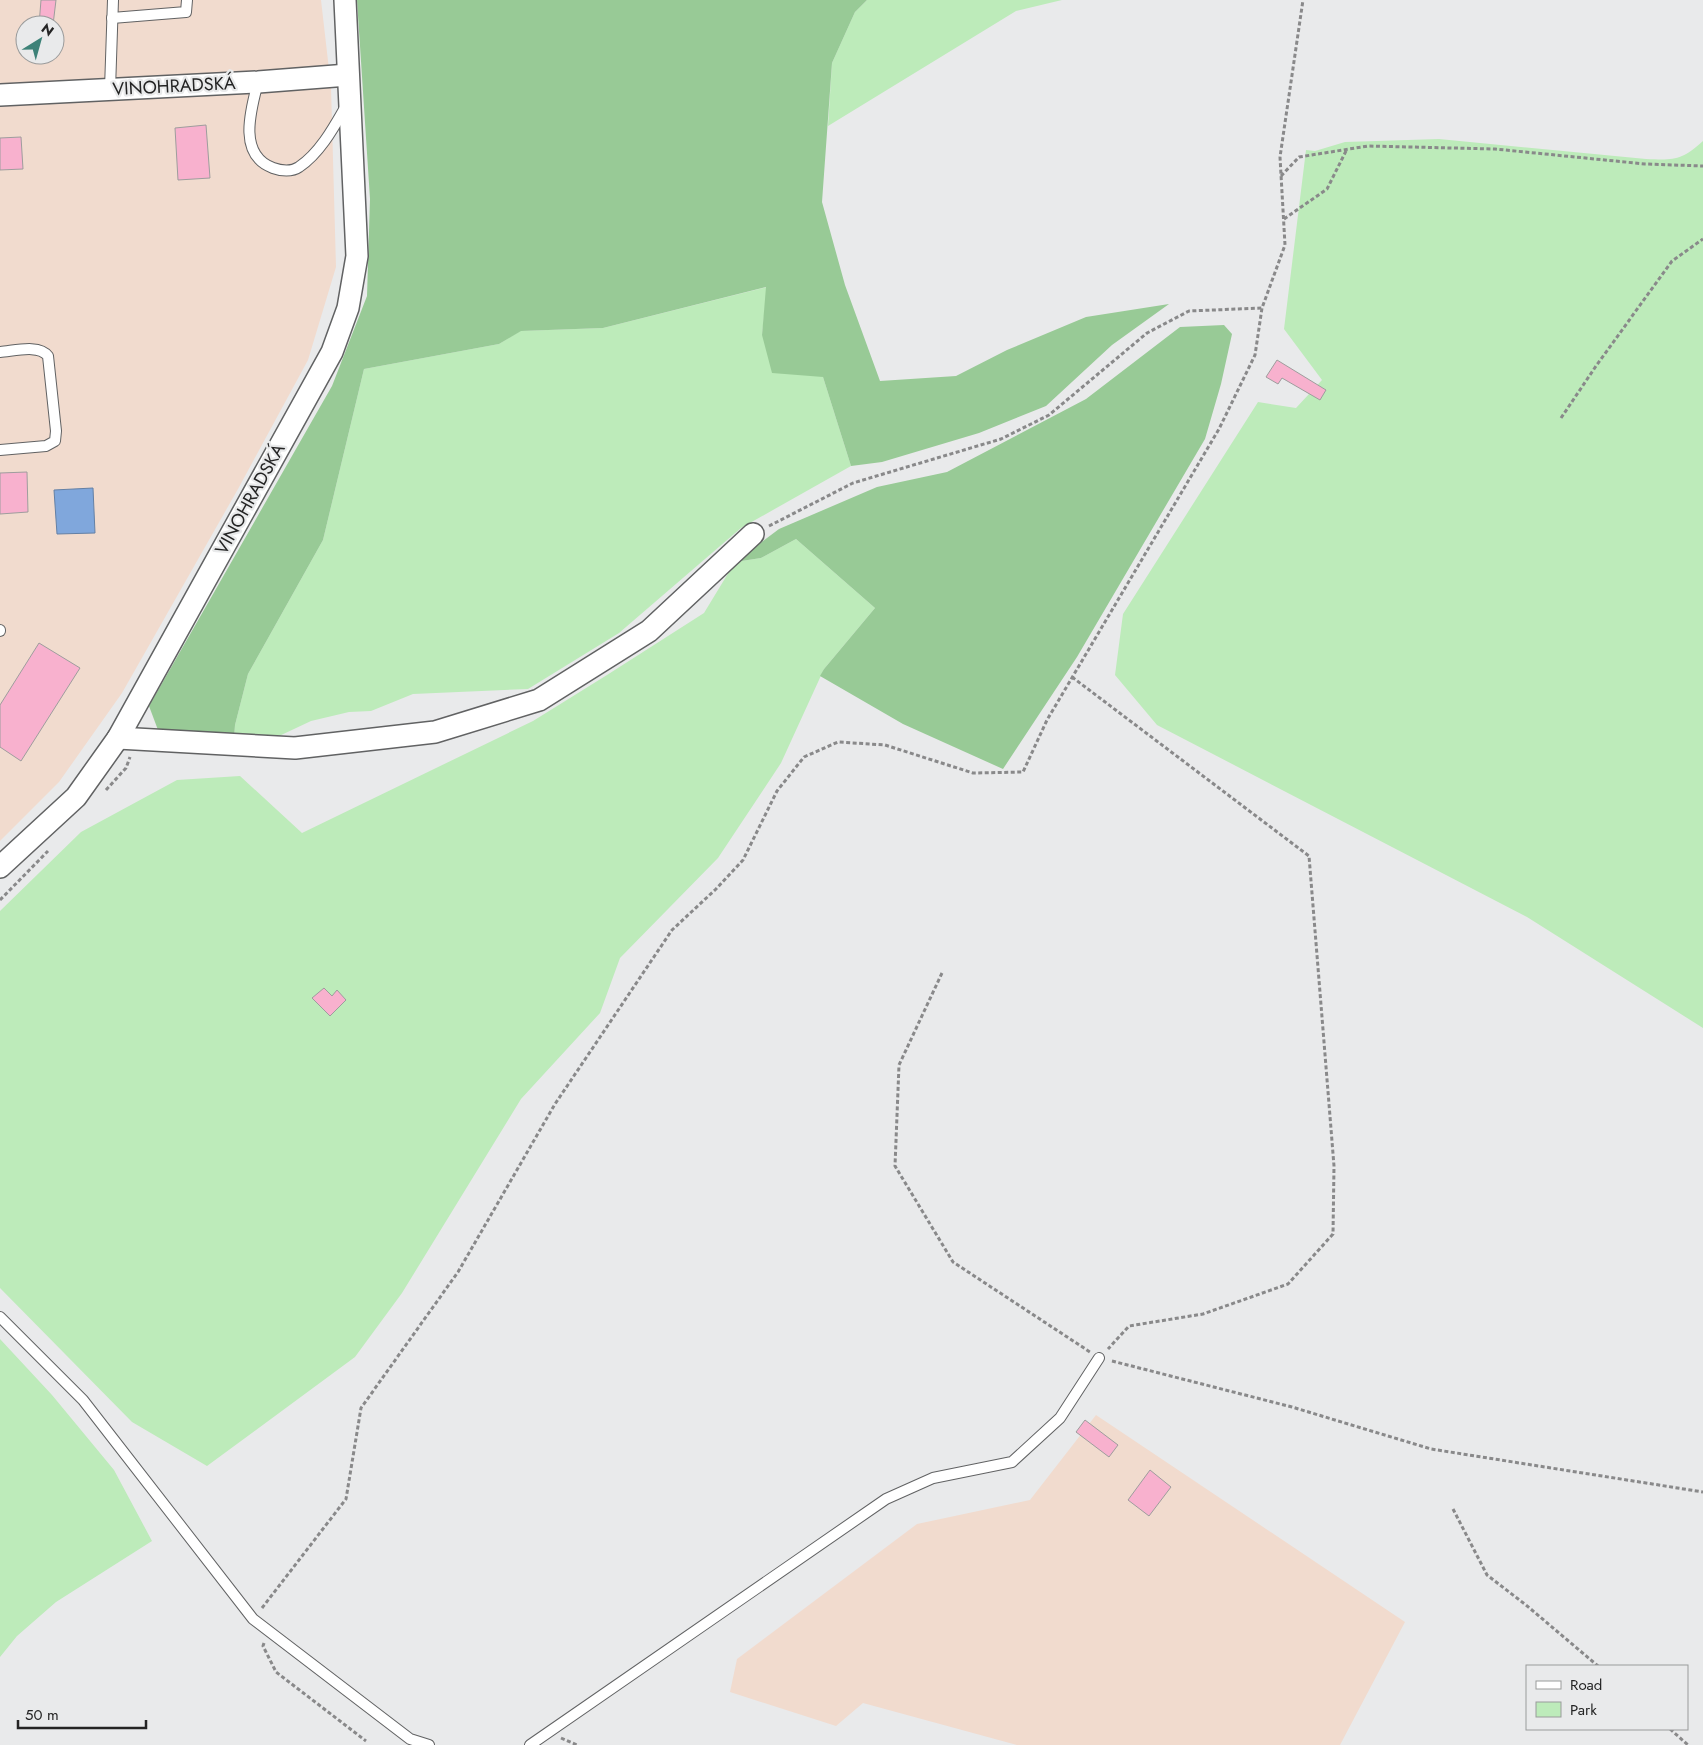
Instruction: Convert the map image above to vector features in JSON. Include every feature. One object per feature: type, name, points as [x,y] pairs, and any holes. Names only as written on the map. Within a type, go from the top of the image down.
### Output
[{"type":"street","name":"VINOHRADSKÁ","points":[[3,859],[76,797],[118,738],[332,352],[348,308],[357,256],[344,0]]},
{"type":"street","name":"VINOHRADSKÁ","points":[[0,95],[348,76]]},
{"type":"street","points":[[118,738],[294,748],[435,732],[539,700],[649,631],[753,534]]},
{"type":"lane","points":[[110,89],[113,0]]},
{"type":"lane","points":[[112,18],[186,12],[187,0]]},
{"type":"lane","points":[[258,82],[251,110],[249,138],[254,150],[262,161],[272,168],[284,171],[297,168],[307,160],[332,129],[349,100]]},
{"type":"lane","points":[[0,352],[38,349],[45,352],[48,356],[56,431],[51,445],[0,450]]},
{"type":"lane","points":[[0,1317],[84,1400],[253,1619],[410,1739],[429,1745]]},
{"type":"lane","points":[[530,1745],[886,1498],[933,1478],[1012,1462],[1060,1418],[1099,1358]]},
{"type":"path","points":[[253,1619],[346,1500],[361,1408],[458,1272],[554,1104],[672,930],[744,860],[778,790],[804,757],[838,742],[885,745],[973,773],[1023,772],[1047,720],[1219,429],[1255,356],[1262,308],[1284,245],[1280,157],[1304,0]]},
{"type":"path","points":[[1281,176],[1299,157],[1368,146],[1495,149],[1645,164],[1703,166]]},
{"type":"path","points":[[1283,219],[1326,190],[1347,149]]},
{"type":"path","points":[[1561,418],[1672,261],[1703,239]]},
{"type":"path","points":[[753,534],[853,483],[1001,439],[1049,415],[1147,333],[1190,310],[1262,308]]},
{"type":"path","points":[[1072,677],[1309,856],[1334,1166],[1333,1234],[1288,1284],[1203,1314],[1129,1326],[1099,1358]]},
{"type":"path","points":[[942,973],[899,1065],[895,1166],[953,1262],[1099,1358],[1292,1407],[1431,1450],[1703,1492]]},
{"type":"path","points":[[1453,1509],[1488,1575],[1597,1665]]},
{"type":"path","points":[[267,1630],[263,1646],[276,1672],[366,1741]]},
{"type":"path","points":[[1671,1730],[1688,1745]]},
{"type":"shaded area","points":[[0,0],[321,0],[331,87],[336,267],[308,360],[238,489],[122,693],[59,782],[0,841]]},
{"type":"shaded area","points":[[1096,1415],[1405,1622],[1340,1745],[1017,1745],[863,1703],[836,1726],[730,1692],[737,1659],[917,1524],[1030,1500]]},
{"type":"green space","points":[[357,0],[867,0],[855,12],[832,63],[822,202],[845,285],[880,381],[956,376],[1007,350],[1086,317],[1169,304],[1112,345],[1046,406],[979,433],[882,462],[851,466],[823,377],[772,373],[762,335],[766,287],[603,328],[521,331],[499,344],[364,369],[323,540],[248,674],[235,725],[234,738],[158,730],[149,706],[332,386],[367,296],[370,199]]},
{"type":"green space","points":[[867,0],[1062,0],[1016,11],[828,126],[832,63],[855,12]]},
{"type":"green space","points":[[1439,139],[1646,159],[1677,158],[1683,156],[1703,141],[1703,1028],[1527,917],[1157,725],[1115,675],[1123,614],[1258,402],[1296,408],[1322,380],[1284,329],[1306,150],[1315,151],[1345,142]]},
{"type":"green space","points":[[767,287],[762,335],[823,377],[851,466],[741,528],[619,633],[528,689],[413,694],[371,711],[349,712],[311,721],[277,737],[234,738],[235,725],[248,674],[323,540],[364,369],[499,344],[520,331],[603,328]]},
{"type":"green space","points":[[1224,325],[1232,334],[1221,384],[1205,439],[1077,657],[1003,769],[903,724],[820,676],[875,608],[796,539],[761,558],[735,562],[779,529],[877,487],[947,472],[1086,399],[1180,327]]},
{"type":"green space","points":[[796,539],[875,608],[824,669],[781,763],[718,858],[620,958],[600,1013],[521,1099],[402,1293],[355,1357],[207,1466],[132,1422],[0,1288],[0,911],[81,832],[177,780],[240,776],[302,833],[533,721],[704,613],[735,562],[761,558]]},
{"type":"green space","points":[[0,1339],[52,1395],[114,1470],[152,1541],[56,1602],[17,1636],[0,1657]]},
{"type":"water","points":[[93,488],[95,533],[57,534],[54,490]]},
{"type":"building","points":[[41,0],[56,0],[54,15],[40,15]]},
{"type":"building","points":[[206,125],[210,178],[178,180],[175,128]]},
{"type":"building","points":[[21,137],[23,169],[0,170],[0,138]]},
{"type":"building","points":[[1277,360],[1326,390],[1320,400],[1282,378],[1278,384],[1266,377]]},
{"type":"building","points":[[27,472],[28,512],[0,514],[0,473]]},
{"type":"building","points":[[39,643],[80,668],[21,761],[0,747],[0,705]]},
{"type":"building","points":[[324,988],[332,996],[337,990],[346,1000],[330,1016],[312,998]]},
{"type":"building","points":[[1085,1420],[1118,1445],[1109,1457],[1076,1432]]},
{"type":"building","points":[[1150,1470],[1171,1487],[1149,1516],[1128,1500]]}]
